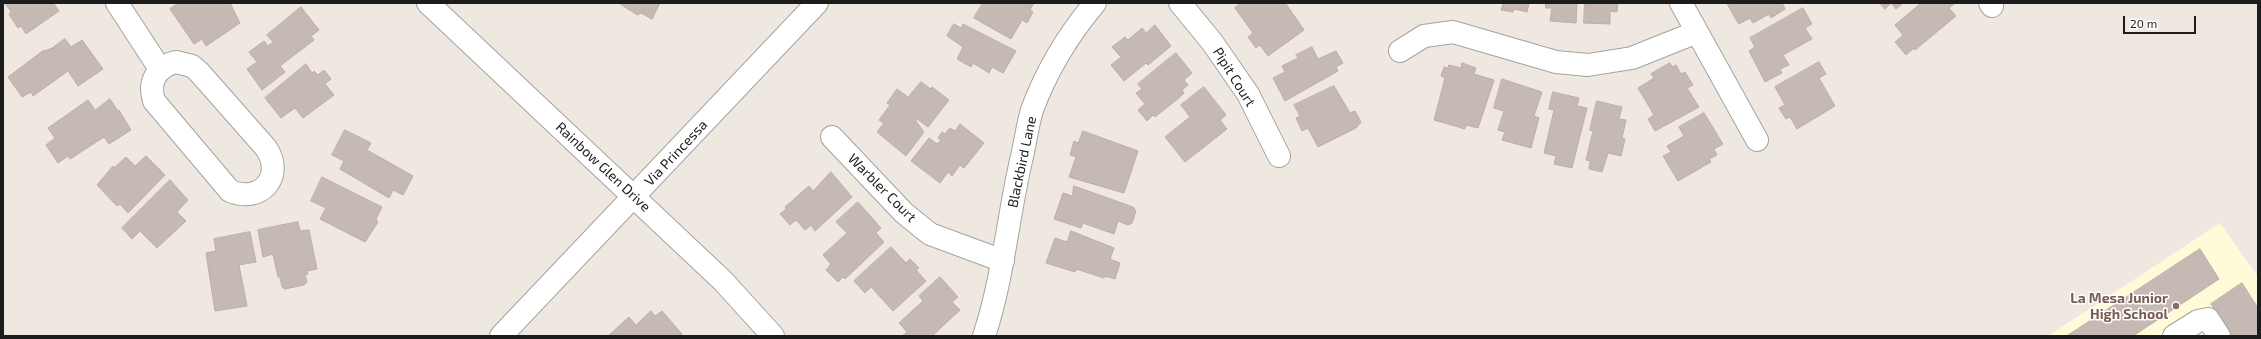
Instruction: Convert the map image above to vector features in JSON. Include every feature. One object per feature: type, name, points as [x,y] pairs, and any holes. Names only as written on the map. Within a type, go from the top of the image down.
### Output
[{"type":"street","points":[[117,3],[160,69]]},
{"type":"street","name":"Rainbow Glen Drive","points":[[428,3],[723,281],[773,336]]},
{"type":"street","name":"Via Princessa","points":[[501,336],[634,198],[817,3]]},
{"type":"street","name":"Blackbird Lane","points":[[984,336],[995,303],[1018,173],[1032,110],[1055,61],[1078,23],[1095,3]]},
{"type":"street","name":"Pipit Court","points":[[1180,3],[1212,42],[1248,94],[1279,156]]},
{"type":"street","points":[[1681,3],[1757,140]]},
{"type":"street","points":[[1400,51],[1424,36],[1453,32],[1556,62],[1588,65],[1632,58],[1697,32]]},
{"type":"street","points":[[176,62],[192,66],[266,148],[271,156],[273,174],[263,188],[256,193],[239,194],[224,185],[154,101],[151,84],[160,69],[176,62]]},
{"type":"street","name":"Warbler Court","points":[[832,137],[904,213],[930,234],[1003,261]]},
{"type":"street","points":[[2174,336],[2198,321],[2208,319],[2219,336]]},
{"type":"shaded area","name":"La Mesa Junior High School","points":[[2220,223],[2258,277],[2258,336],[2048,336]]},
{"type":"building","points":[[5,3],[56,3],[54,4],[59,11],[26,34],[21,26],[18,28],[9,14],[11,12]]},
{"type":"building","points":[[179,3],[230,3],[240,23],[206,46],[202,39],[194,44],[170,9]]},
{"type":"building","points":[[619,3],[660,3],[652,19],[641,13],[638,15]]},
{"type":"building","points":[[983,3],[1034,3],[1030,10],[1033,12],[1027,23],[1022,20],[1011,39],[974,18]]},
{"type":"building","points":[[1242,3],[1287,3],[1286,4],[1304,30],[1268,56],[1260,45],[1256,48],[1248,37],[1253,33],[1235,8]]},
{"type":"building","points":[[1499,3],[1529,3],[1527,12],[1514,9],[1513,12],[1501,10],[1503,4]]},
{"type":"building","points":[[1546,3],[1577,3],[1576,23],[1550,21],[1552,8],[1546,8]]},
{"type":"building","points":[[1585,3],[1618,3],[1617,12],[1610,11],[1610,24],[1584,23]]},
{"type":"building","points":[[1727,3],[1782,3],[1785,9],[1771,18],[1769,14],[1753,23],[1750,18],[1739,24]]},
{"type":"building","points":[[1880,3],[1891,3],[1885,9]]},
{"type":"building","points":[[1891,3],[1903,3],[1896,9]]},
{"type":"building","points":[[1919,3],[1955,3],[1949,8],[1956,16],[1915,50],[1914,48],[1906,55],[1895,42],[1903,35],[1895,25],[1920,4]]},
{"type":"building","points":[[301,7],[319,30],[311,36],[314,40],[280,66],[285,72],[262,90],[247,69],[257,62],[249,52],[264,41],[268,46],[273,42],[267,35]]},
{"type":"building","points":[[1803,8],[1812,24],[1805,28],[1812,39],[1783,55],[1789,65],[1780,69],[1782,73],[1765,82],[1749,51],[1755,47],[1750,38]]},
{"type":"building","points":[[954,24],[961,28],[963,24],[1016,51],[1003,73],[992,67],[989,73],[973,63],[971,67],[957,59],[963,47],[947,36]]},
{"type":"building","points":[[1155,25],[1171,46],[1148,65],[1146,63],[1124,81],[1111,65],[1121,57],[1112,47],[1125,37],[1128,40],[1142,28],[1146,33]]},
{"type":"building","points":[[65,39],[71,47],[82,40],[103,69],[78,86],[68,71],[33,96],[31,92],[22,97],[8,77],[44,50],[45,51],[52,48]]},
{"type":"building","points":[[1312,47],[1318,59],[1336,51],[1343,63],[1336,67],[1338,71],[1285,101],[1273,78],[1285,72],[1282,66],[1298,58],[1296,55]]},
{"type":"building","points":[[1176,53],[1192,73],[1184,80],[1188,85],[1182,90],[1184,93],[1180,97],[1155,117],[1153,115],[1147,121],[1138,110],[1145,104],[1136,93],[1142,89],[1138,84]]},
{"type":"building","points":[[1819,62],[1826,74],[1819,78],[1835,106],[1797,129],[1790,117],[1786,119],[1779,108],[1785,105],[1775,87]]},
{"type":"building","points":[[1462,63],[1476,68],[1474,74],[1494,80],[1478,128],[1466,125],[1465,129],[1434,120],[1445,78],[1441,76],[1444,67],[1448,68],[1449,65],[1461,68]]},
{"type":"building","points":[[1670,63],[1672,67],[1676,65],[1681,74],[1685,72],[1693,85],[1687,88],[1699,107],[1655,131],[1648,119],[1654,115],[1638,88],[1654,78],[1651,74]]},
{"type":"building","points":[[306,64],[312,73],[314,71],[318,75],[324,70],[331,79],[325,84],[334,95],[303,118],[295,108],[281,118],[265,98]]},
{"type":"building","points":[[1502,79],[1542,92],[1534,116],[1539,118],[1531,148],[1502,140],[1505,132],[1498,130],[1504,111],[1494,108]]},
{"type":"building","points":[[921,82],[931,89],[932,87],[949,100],[928,127],[917,119],[913,124],[916,121],[924,132],[906,156],[877,132],[884,123],[879,120],[890,105],[887,103],[897,89],[908,97]]},
{"type":"building","points":[[1334,86],[1350,113],[1355,111],[1361,122],[1356,128],[1318,147],[1308,128],[1302,131],[1296,118],[1300,116],[1294,105]]},
{"type":"building","points":[[1204,87],[1226,115],[1220,120],[1227,129],[1185,162],[1165,137],[1190,117],[1181,105]]},
{"type":"building","points":[[1553,92],[1579,98],[1577,106],[1587,108],[1572,168],[1554,164],[1556,156],[1544,153],[1554,110],[1549,109]]},
{"type":"building","points":[[110,99],[118,111],[119,110],[131,130],[109,144],[104,137],[70,159],[68,156],[58,163],[46,145],[55,138],[48,128],[88,100],[95,110]]},
{"type":"building","points":[[1597,101],[1622,107],[1619,119],[1626,120],[1622,138],[1625,139],[1621,156],[1608,153],[1602,172],[1589,169],[1590,161],[1586,160],[1593,131],[1590,130]]},
{"type":"building","points":[[1704,113],[1723,144],[1714,149],[1717,155],[1709,159],[1711,162],[1678,181],[1663,156],[1671,152],[1667,146],[1684,136],[1679,127]]},
{"type":"building","points":[[960,124],[984,143],[964,168],[960,165],[952,176],[948,172],[940,183],[911,161],[929,138],[937,144],[941,140],[938,138],[942,132],[945,134],[950,128],[955,131]]},
{"type":"building","points":[[345,130],[371,143],[367,150],[413,176],[403,195],[393,190],[389,198],[340,169],[344,161],[332,155]]},
{"type":"building","points":[[1083,131],[1138,151],[1124,193],[1069,177],[1076,157],[1070,155],[1074,141],[1078,143]]},
{"type":"building","points":[[146,156],[165,175],[128,213],[120,204],[117,206],[97,185],[113,166],[114,168],[126,157],[135,166]]},
{"type":"building","points":[[831,172],[852,197],[815,231],[811,225],[805,230],[796,220],[790,225],[780,214],[786,209],[785,207],[809,186],[813,191]]},
{"type":"building","points":[[322,177],[382,207],[376,219],[378,222],[365,242],[320,219],[326,208],[311,201]]},
{"type":"building","points":[[170,180],[188,200],[177,212],[186,221],[157,248],[140,231],[132,239],[122,228]]},
{"type":"building","points":[[1074,186],[1133,207],[1136,211],[1132,223],[1128,225],[1118,221],[1114,234],[1083,223],[1081,228],[1054,219],[1063,193],[1072,196]]},
{"type":"building","points":[[858,202],[881,228],[876,233],[884,242],[845,279],[843,277],[838,282],[826,270],[831,264],[823,255],[847,233],[836,222]]},
{"type":"building","points":[[298,222],[300,231],[309,230],[317,269],[307,271],[308,274],[305,275],[307,282],[304,285],[285,289],[282,287],[280,277],[278,277],[273,254],[263,257],[258,230]]},
{"type":"building","points":[[1071,231],[1114,248],[1110,259],[1120,263],[1115,279],[1105,276],[1104,278],[1076,269],[1075,272],[1046,263],[1055,238],[1067,242]]},
{"type":"building","points":[[250,232],[256,262],[239,265],[247,306],[215,311],[206,253],[216,251],[214,239]]},
{"type":"building","points":[[891,247],[906,263],[910,259],[919,268],[916,270],[926,281],[893,311],[871,287],[865,293],[854,281]]},
{"type":"building","points":[[2200,249],[2219,279],[2133,336],[2067,336]]},
{"type":"building","points":[[940,277],[958,297],[952,302],[960,310],[932,336],[902,336],[907,332],[899,323],[923,301],[919,296]]},
{"type":"building","points":[[2242,283],[2258,308],[2258,336],[2232,336],[2211,304]]},
{"type":"building","points":[[651,311],[655,316],[662,311],[682,334],[679,336],[608,336],[629,317],[636,325]]},
{"type":"place","name":"La Mesa Junior High School","points":[[2176,306]]}]
